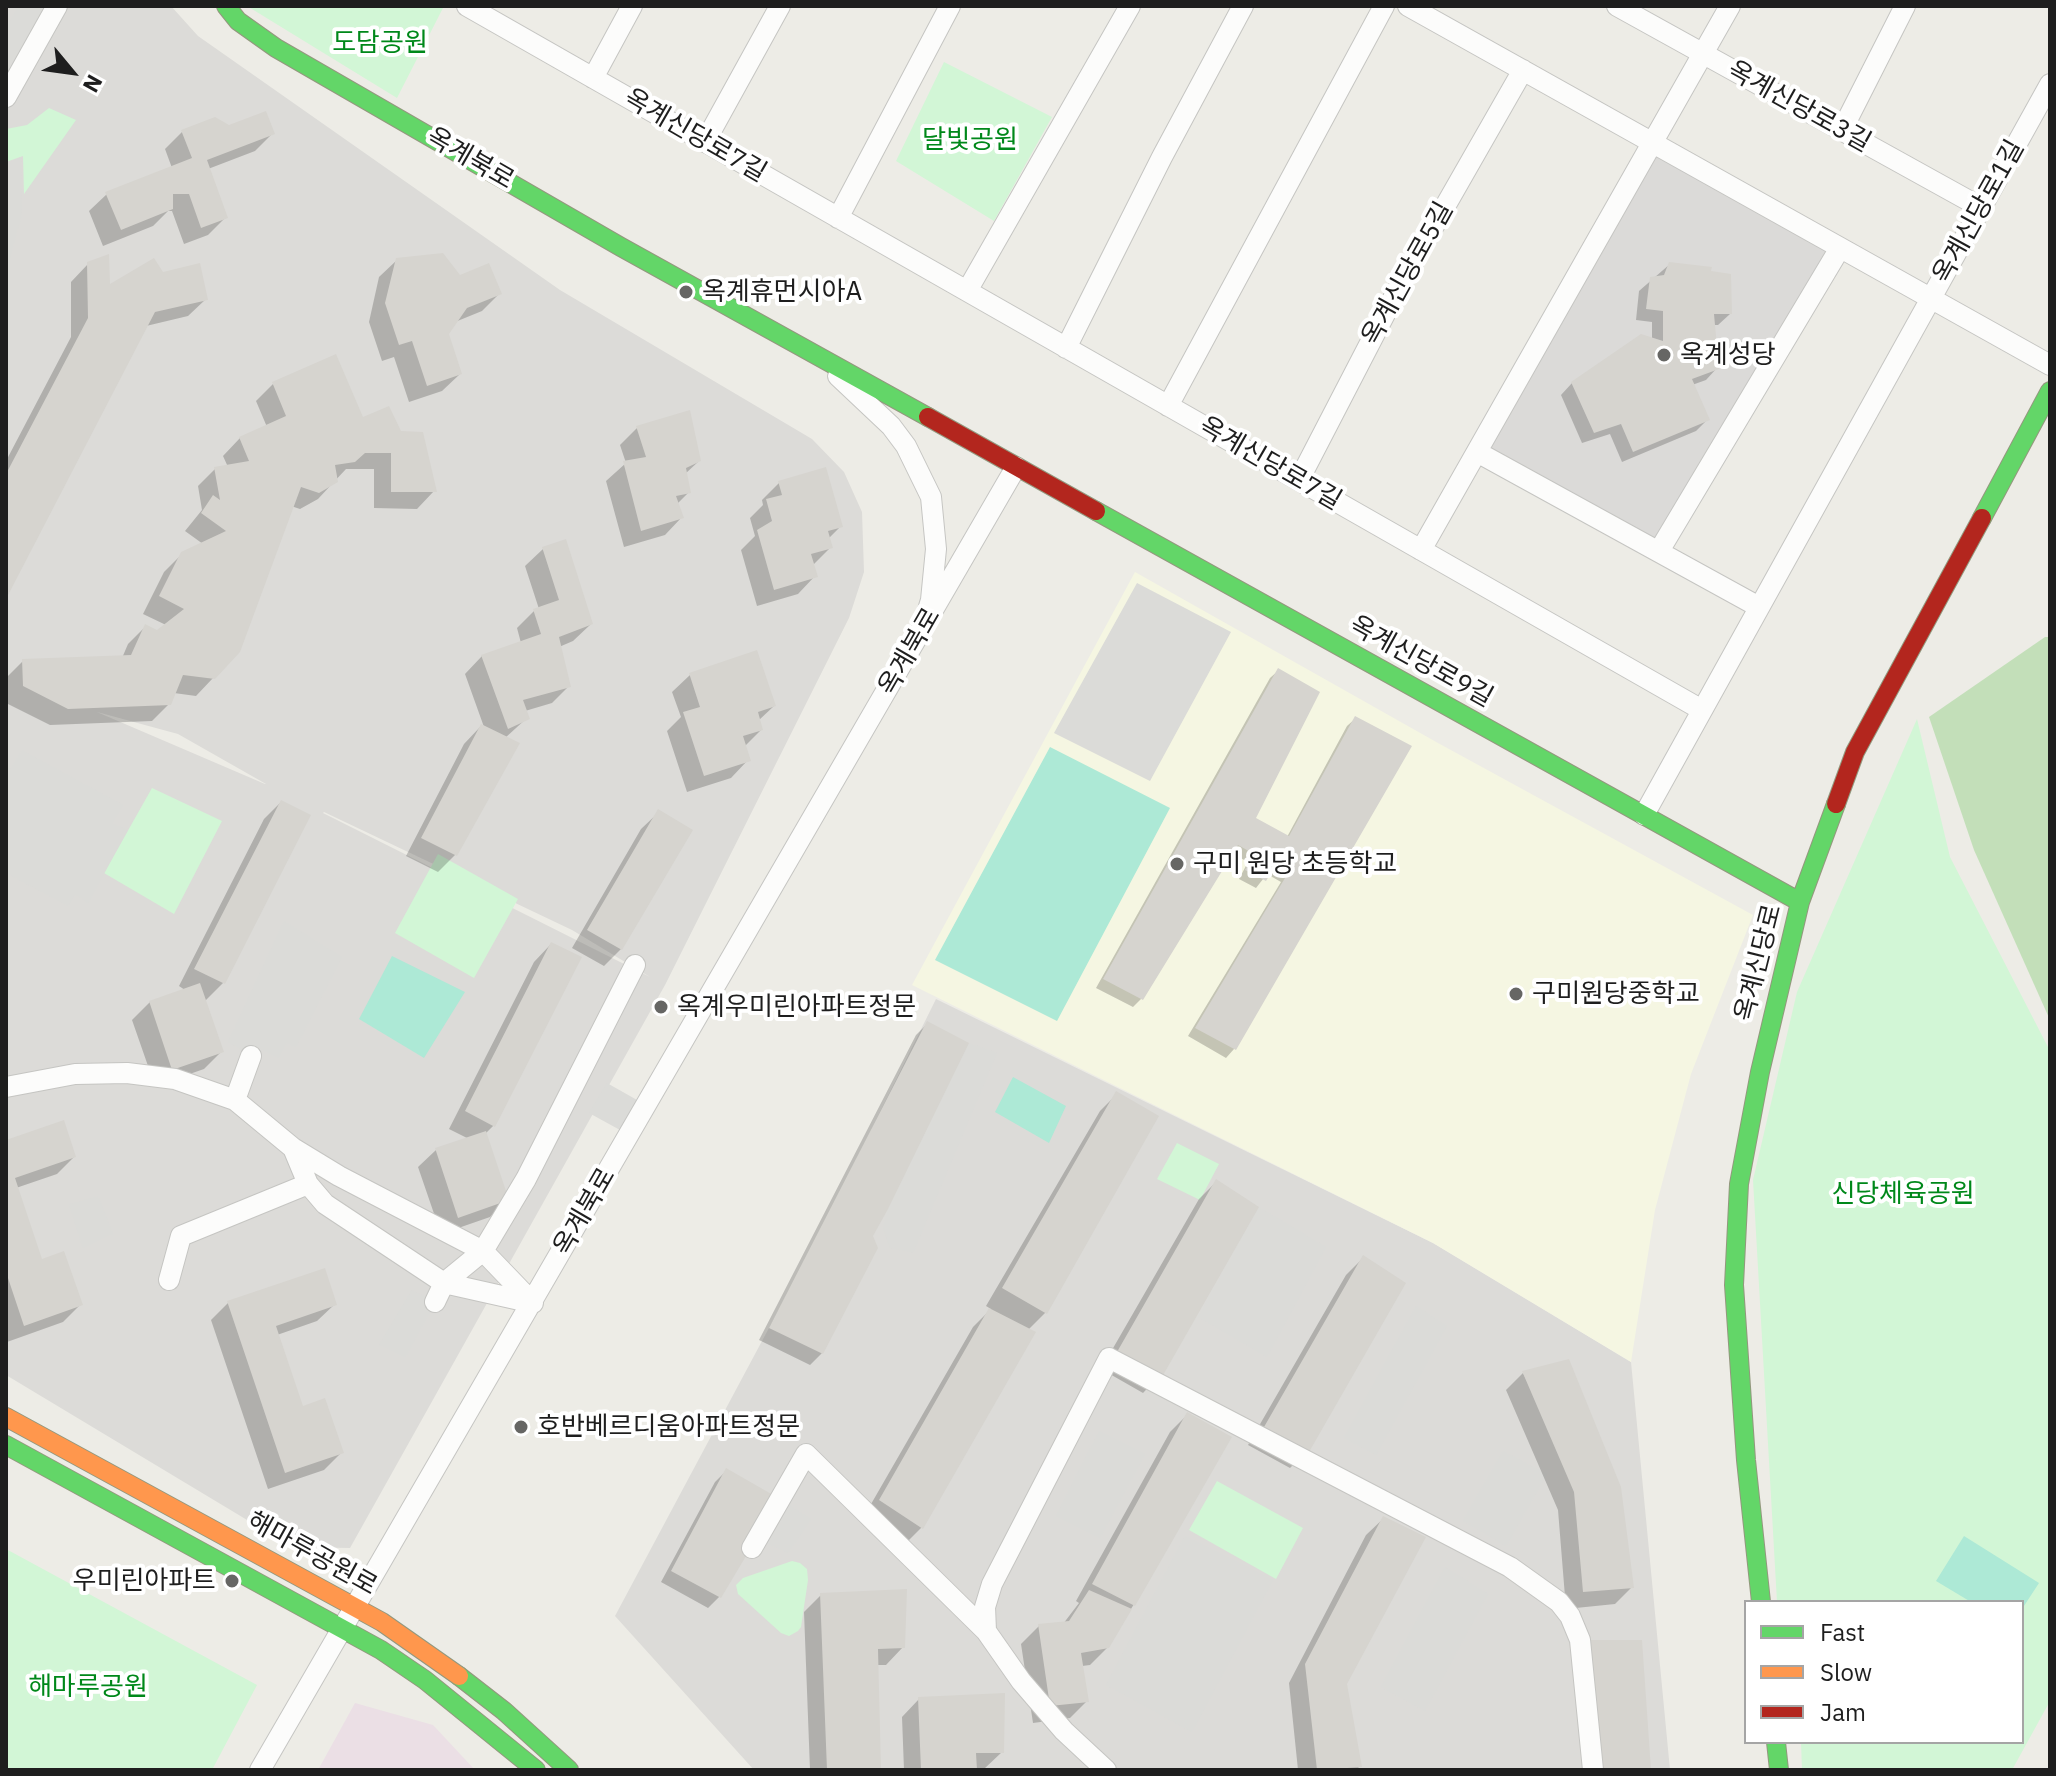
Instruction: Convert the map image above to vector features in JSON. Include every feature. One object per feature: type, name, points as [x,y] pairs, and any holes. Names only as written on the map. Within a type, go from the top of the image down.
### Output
[{"type":"street","points":[[6,97],[57,6]]},
{"type":"street","name":"옥계북로","points":[[226,6],[238,21],[276,48],[621,247],[1016,467],[357,1608],[260,1770]]},
{"type":"street","name":"옥계신당로7길","points":[[467,6],[1702,710]]},
{"type":"street","name":"옥계신당로7길","points":[[593,78],[632,6]]},
{"type":"street","points":[[705,142],[780,6]]},
{"type":"street","points":[[838,218],[950,6]]},
{"type":"street","points":[[967,291],[1130,6]]},
{"type":"street","points":[[1066,348],[1162,157],[1243,6]]},
{"type":"street","points":[[1168,406],[1384,6]]},
{"type":"street","points":[[1408,6],[2050,365]]},
{"type":"street","name":"옥계신당로3길","points":[[1617,6],[1982,208]]},
{"type":"street","points":[[1421,550],[1730,6]]},
{"type":"street","points":[[1842,130],[1905,6]]},
{"type":"street","name":"옥계신당로5길","points":[[1299,480],[1399,287],[1523,70]]},
{"type":"street","name":"옥계신당로1길","points":[[1931,298],[2050,84]]},
{"type":"street","points":[[1659,551],[1840,248]]},
{"type":"street","points":[[1644,815],[1931,298]]},
{"type":"street","points":[[816,356],[891,426],[906,446],[931,497],[936,549],[931,600],[913,647]]},
{"type":"street","name":"옥계신당로","points":[[1761,1600],[1746,1460],[1734,1285],[1739,1184],[1760,1072],[1800,902],[1855,752],[2050,391]]},
{"type":"street","points":[[1477,452],[1759,607]]},
{"type":"street","name":"옥계신당로9길","points":[[1016,467],[1800,902]]},
{"type":"street","points":[[435,1302],[444,1283],[483,1251],[526,1179],[635,965]]},
{"type":"street","points":[[235,1100],[251,1056]]},
{"type":"street","points":[[6,1087],[75,1074],[127,1073],[175,1079],[235,1100],[293,1148],[339,1176],[483,1251],[533,1303]]},
{"type":"street","points":[[293,1148],[308,1184],[325,1204],[444,1283],[533,1303]]},
{"type":"street","points":[[169,1280],[181,1236],[308,1184]]},
{"type":"street","points":[[986,1631],[985,1607],[992,1584],[1109,1358],[1510,1567],[1559,1602],[1570,1616],[1580,1640],[1593,1770]]},
{"type":"street","name":"해마루공원로","points":[[6,1417],[357,1608],[439,1660],[504,1711],[569,1770]]},
{"type":"street","name":"해마루공원로","points":[[6,1445],[344,1629],[425,1680],[536,1770]]},
{"type":"street","points":[[752,1548],[806,1454],[986,1631],[1021,1681],[1064,1731],[1106,1770]]},
{"type":"street","points":[[1776,1744],[1779,1770]]},
{"type":"shaded area","points":[[6,6],[171,6],[198,36],[560,290],[812,439],[844,472],[862,512],[864,572],[849,618],[665,985],[350,1548],[292,1547],[6,1375]],"holes":[[[97,712],[178,734],[266,784],[265,784]],[[323,813],[572,930],[650,977]]]},
{"type":"shaded area","points":[[19,6],[57,6],[6,97],[6,28]]},
{"type":"shaded area","points":[[1652,143],[1840,248],[1659,551],[1477,452]]},
{"type":"shaded area","points":[[21,157],[22,214],[6,272],[6,164]]},
{"type":"shaded area","points":[[1135,572],[1438,743],[1753,915],[1691,1074],[1655,1210],[1631,1362],[1433,1243],[912,985]]},
{"type":"shaded area","points":[[1137,583],[1231,632],[1150,781],[1054,733]]},
{"type":"shaded area","points":[[22,750],[123,805],[112,823],[128,830],[88,903],[75,894],[68,906],[6,873],[6,767],[11,769]]},
{"type":"shaded area","points":[[284,921],[342,957],[296,1047],[287,1043],[279,1059],[255,1047],[251,1056],[228,1042]]},
{"type":"shaded area","points":[[936,999],[1433,1243],[1631,1362],[1670,1770],[754,1770],[615,1616],[824,1225]]},
{"type":"shaded area","points":[[969,1043],[997,1053],[913,1253],[890,1248],[883,1228],[888,1209]]},
{"type":"shaded area","points":[[607,1083],[637,1100],[620,1130],[589,1113]]},
{"type":"shaded area","points":[[98,1196],[113,1234],[83,1249],[69,1204]]},
{"type":"shaded area","points":[[1259,1207],[1326,1247],[1267,1357],[1198,1317]]},
{"type":"shaded area","points":[[412,1290],[435,1302],[405,1358],[379,1345]]},
{"type":"shaded area","points":[[1416,1306],[1447,1326],[1376,1455],[1344,1438]]},
{"type":"shaded area","points":[[1099,1431],[1145,1454],[1100,1538],[1056,1516]]},
{"type":"shaded area","points":[[1503,1451],[1547,1474],[1506,1546],[1463,1521]]},
{"type":"shaded area","points":[[780,1499],[811,1519],[788,1553],[759,1540]]},
{"type":"shaded area","points":[[1185,1536],[1273,1580],[1192,1732],[1106,1685]]},
{"type":"shaded area","points":[[1445,1567],[1488,1594],[1425,1711],[1381,1687]]},
{"type":"shaded area","points":[[355,1703],[433,1725],[475,1770],[318,1770]]},
{"type":"green space","name":"도담공원","points":[[247,6],[444,6],[397,98]]},
{"type":"green space","name":"달빛공원","points":[[944,62],[1052,117],[994,221],[896,161]]},
{"type":"green space","points":[[49,108],[76,120],[24,194],[23,156],[6,162],[6,129],[27,125]]},
{"type":"green space","points":[[2045,637],[2050,637],[2050,1020],[1974,850],[1929,717]]},
{"type":"green space","name":"신당체육공원","points":[[1917,719],[1950,857],[2050,1051],[2050,1701],[2012,1770],[1802,1770],[1801,1744],[2024,1744],[2024,1600],[1777,1600],[1753,1180],[1797,992]]},
{"type":"green space","points":[[1050,747],[1170,808],[1057,1021],[935,960]]},
{"type":"green space","points":[[152,788],[222,821],[174,914],[104,873]]},
{"type":"green space","points":[[438,854],[518,899],[474,978],[395,933]]},
{"type":"green space","points":[[392,956],[465,992],[424,1058],[359,1019]]},
{"type":"green space","points":[[1013,1077],[1066,1106],[1049,1143],[995,1112]]},
{"type":"green space","points":[[1177,1143],[1219,1164],[1200,1200],[1157,1179]]},
{"type":"green space","points":[[1217,1481],[1303,1528],[1276,1579],[1189,1530]]},
{"type":"green space","points":[[1964,1536],[2039,1583],[2024,1606],[2024,1600],[1968,1600],[1936,1581]]},
{"type":"green space","name":"해마루공원","points":[[6,1549],[257,1685],[212,1770],[6,1770]]},
{"type":"green space","points":[[792,1561],[807,1569],[808,1580],[801,1627],[789,1636],[781,1633],[738,1594],[736,1585],[743,1578]]},
{"type":"building","points":[[266,111],[275,134],[207,160],[228,218],[201,228],[189,194],[173,194],[173,209],[121,230],[105,192],[192,158],[181,130],[215,117],[229,125]]},
{"type":"building","points":[[443,253],[460,275],[489,263],[502,294],[467,308],[449,334],[462,374],[427,386],[412,341],[399,345],[385,303],[396,258]]},
{"type":"building","points":[[109,254],[110,284],[154,258],[163,272],[200,263],[208,300],[155,312],[6,599],[6,474],[88,318],[87,262]]},
{"type":"building","name":"옥계성당","points":[[1669,262],[1712,267],[1711,271],[1731,274],[1732,314],[1714,314],[1719,369],[1692,379],[1710,420],[1633,452],[1621,424],[1594,433],[1571,382],[1641,334],[1663,341],[1663,311],[1646,309],[1650,277],[1664,275]]},
{"type":"building","points":[[336,354],[363,417],[389,406],[401,431],[423,432],[437,492],[391,492],[391,453],[365,453],[355,462],[335,465],[338,482],[319,493],[301,487],[240,652],[215,679],[183,675],[171,705],[68,709],[23,686],[22,659],[131,655],[145,624],[157,630],[184,609],[159,596],[181,552],[226,531],[201,513],[213,495],[220,500],[214,467],[249,461],[239,437],[286,416],[272,382]]},
{"type":"building","points":[[690,410],[701,461],[686,468],[691,493],[676,496],[684,518],[641,531],[623,461],[646,457],[636,426]]},
{"type":"building","points":[[826,467],[843,527],[828,531],[833,548],[811,554],[818,577],[774,590],[757,530],[772,521],[766,499],[782,495],[778,481]]},
{"type":"building","points":[[566,539],[593,624],[559,637],[571,687],[523,700],[530,719],[508,729],[481,655],[541,634],[533,609],[559,600],[542,547]]},
{"type":"building","points":[[757,650],[776,706],[758,712],[763,730],[743,736],[751,761],[704,776],[683,712],[700,707],[689,673]]},
{"type":"building","points":[[1278,668],[1320,692],[1256,818],[1289,836],[1355,716],[1412,746],[1236,1050],[1195,1028],[1288,873],[1275,866],[1266,881],[1245,870],[1254,854],[1238,845],[1143,1000],[1103,979]]},
{"type":"building","points":[[481,724],[520,743],[457,856],[421,838]]},
{"type":"building","points":[[281,800],[311,815],[225,984],[194,969]]},
{"type":"building","points":[[658,809],[693,830],[622,950],[587,930]]},
{"type":"building","points":[[551,942],[582,957],[495,1127],[465,1111]]},
{"type":"building","points":[[200,983],[224,1052],[172,1070],[149,1001]]},
{"type":"building","points":[[927,1021],[969,1043],[873,1236],[878,1248],[823,1354],[769,1328]]},
{"type":"building","points":[[1116,1091],[1159,1116],[1047,1314],[1002,1288]]},
{"type":"building","points":[[64,1120],[76,1157],[15,1178],[42,1259],[64,1251],[83,1305],[24,1326],[6,1272],[6,1140]]},
{"type":"building","points":[[486,1131],[509,1200],[458,1218],[435,1148]]},
{"type":"building","points":[[1216,1179],[1259,1207],[1162,1377],[1117,1352]]},
{"type":"building","points":[[1363,1255],[1406,1283],[1309,1452],[1264,1427]]},
{"type":"building","points":[[325,1268],[337,1305],[276,1326],[303,1406],[325,1398],[344,1453],[285,1473],[227,1301]]},
{"type":"building","points":[[989,1308],[1036,1332],[923,1529],[879,1500]]},
{"type":"building","points":[[1569,1359],[1621,1487],[1634,1588],[1583,1592],[1574,1492],[1522,1371]]},
{"type":"building","points":[[1187,1412],[1232,1437],[1135,1606],[1092,1584]]},
{"type":"building","points":[[726,1468],[780,1499],[721,1598],[671,1571]]},
{"type":"building","points":[[1383,1516],[1426,1537],[1347,1684],[1362,1767],[1317,1770],[1305,1664]]},
{"type":"building","points":[[907,1589],[905,1648],[878,1649],[881,1770],[827,1770],[820,1593]]},
{"type":"building","points":[[1089,1590],[1132,1609],[1109,1648],[1081,1653],[1089,1702],[1050,1706],[1038,1624],[1069,1621]]},
{"type":"building","points":[[1590,1640],[1642,1640],[1651,1770],[1600,1770]]},
{"type":"building","points":[[1005,1693],[1004,1753],[976,1753],[977,1770],[921,1770],[918,1697]]},
{"type":"traffic: fast","points":[[226,6],[238,21],[276,48],[621,247],[928,417]]},
{"type":"traffic: fast","points":[[1982,518],[2050,391]]},
{"type":"traffic: fast","points":[[1096,511],[1800,902]]},
{"type":"traffic: fast","points":[[1761,1600],[1746,1460],[1734,1285],[1739,1184],[1760,1072],[1800,902],[1836,804]]},
{"type":"traffic: fast","points":[[6,1445],[381,1650],[425,1680],[536,1770]]},
{"type":"traffic: fast","points":[[459,1676],[504,1711],[569,1770]]},
{"type":"traffic: fast","points":[[1776,1744],[1779,1770]]},
{"type":"traffic: slow","points":[[6,1417],[382,1622],[459,1676]]},
{"type":"traffic: jam","points":[[928,417],[1096,511]]},
{"type":"traffic: jam","points":[[1836,804],[1855,752],[1982,518]]},
{"type":"place","name":"옥계휴먼시아A","points":[[686,292]]},
{"type":"place","name":"옥계성당","points":[[1664,355]]},
{"type":"place","name":"구미 원당 초등학교","points":[[1177,864]]},
{"type":"place","name":"구미원당중학교","points":[[1516,994]]},
{"type":"place","name":"옥계우미린아파트정문","points":[[661,1007]]},
{"type":"place","name":"호반베르디움아파트정문","points":[[521,1427]]},
{"type":"place","name":"우미린아파트","points":[[232,1581]]}]
